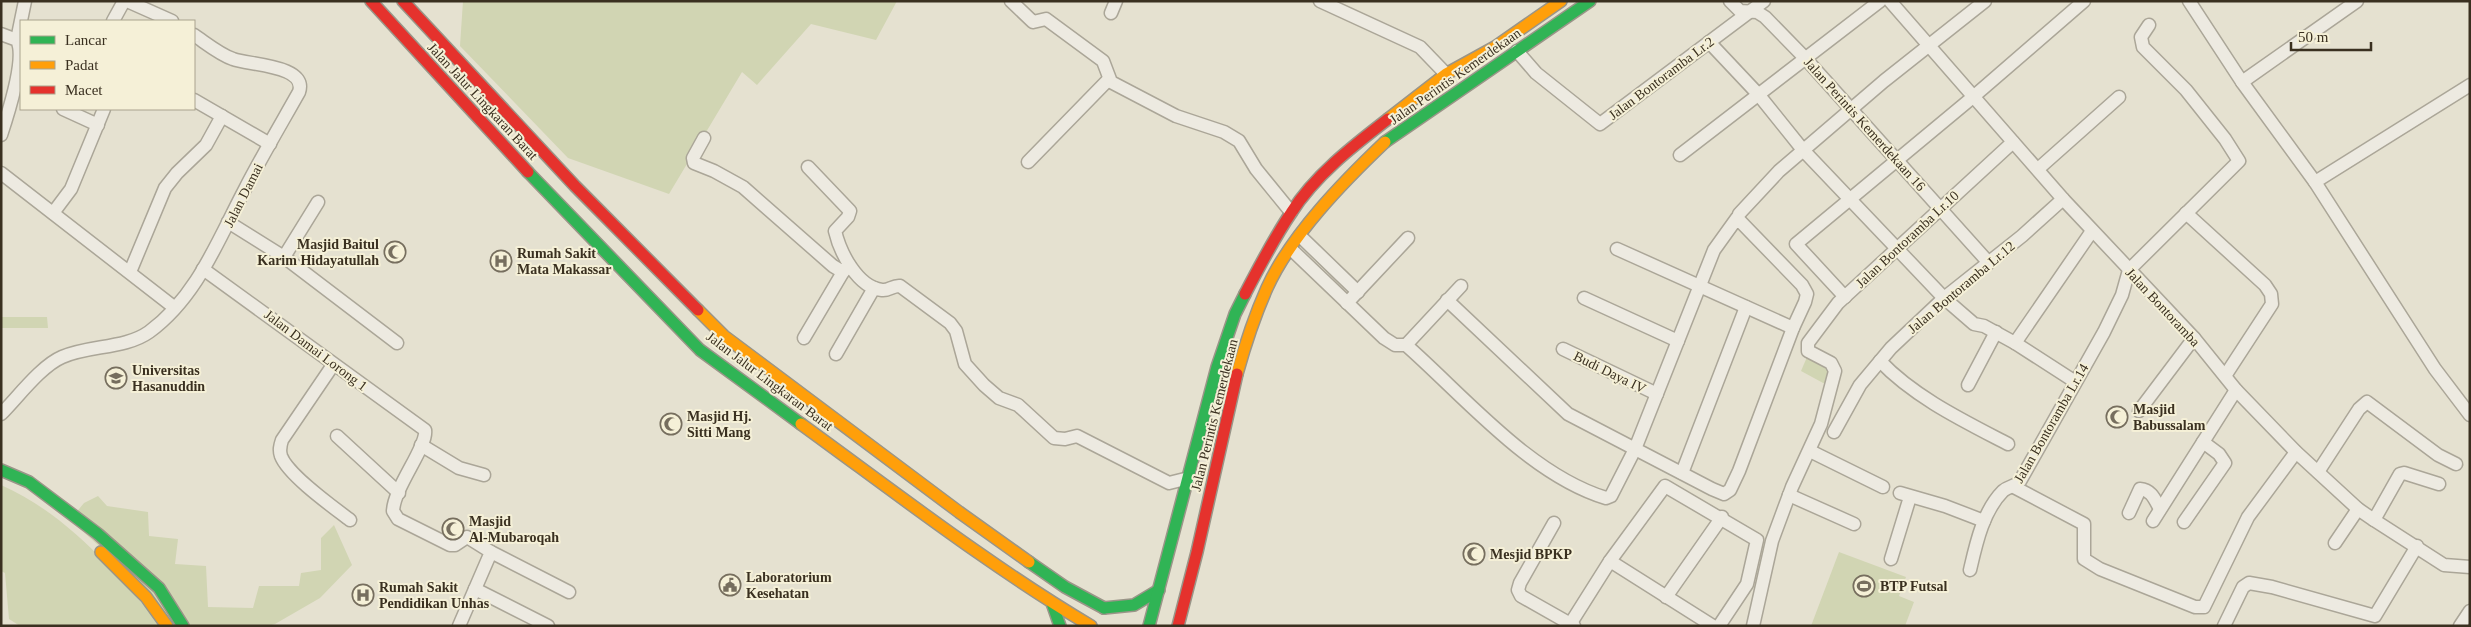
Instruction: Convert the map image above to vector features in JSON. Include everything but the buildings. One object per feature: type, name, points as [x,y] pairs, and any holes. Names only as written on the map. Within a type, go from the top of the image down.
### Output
[{"type":"main road","name":"Jalan Jalur Lingkaran Barat","points":[[371,1],[562,209],[700,350],[986,558],[1052,603],[1091,626]]},
{"type":"main road","name":"Jalan Jalur Lingkaran Barat","points":[[403,1],[575,186],[724,336],[1064,587],[1104,608],[1132,607],[1144,602],[1159,590]]},
{"type":"main road","name":"Jalan Perintis Kemerdekaan","points":[[1149,626],[1218,367],[1236,314],[1251,282],[1291,212],[1322,175],[1359,142],[1446,74],[1495,47],[1561,1]]},
{"type":"main road","name":"Jalan Perintis Kemerdekaan","points":[[1178,626],[1197,552],[1231,393],[1268,286],[1291,249],[1338,186],[1387,140],[1590,1]]},
{"type":"main road","points":[[1,470],[29,482],[98,534],[159,588],[182,626]]},
{"type":"main road","points":[[1,481],[24,490],[104,554],[146,597],[167,626]]},
{"type":"main road","points":[[1052,603],[1060,626]]},
{"type":"street","points":[[21,20],[25,1]]},
{"type":"street","points":[[114,20],[126,1],[170,20]]},
{"type":"street","points":[[1011,1],[1033,22],[1046,19],[1103,60],[1109,79],[1161,110],[1224,132],[1239,141],[1256,169],[1291,212]]},
{"type":"street","points":[[1320,1],[1420,47],[1446,74]]},
{"type":"street","name":"Jalan Perintis Kemerdekaan 16","points":[[1730,1],[1740,11],[1757,12],[1765,17],[1806,58],[1989,263]]},
{"type":"street","name":"Jalan Bontoramba Lr.2","points":[[1517,51],[1536,73],[1600,124],[1764,1]]},
{"type":"street","points":[[1680,155],[1880,1]]},
{"type":"street","name":"Jalan Bontoramba","points":[[1890,1],[2063,199],[2194,338],[2236,390],[2296,452],[2358,509],[2374,520],[2418,546],[2444,565],[2470,567]]},
{"type":"street","points":[[1739,214],[1765,184],[1803,150],[1985,1]]},
{"type":"street","points":[[1845,297],[1796,244],[1973,97],[2084,1]]},
{"type":"street","points":[[2189,1],[2242,82],[2315,182],[2435,369],[2470,416]]},
{"type":"street","points":[[2242,82],[2357,1]]},
{"type":"street","points":[[1,135],[17,90],[20,49],[17,40],[20,25]]},
{"type":"street","points":[[2129,270],[2240,159],[2186,90],[2143,47],[2141,37],[2149,25]]},
{"type":"street","points":[[1,34],[17,40]]},
{"type":"street","name":"Jalan Damai","points":[[1,414],[55,361],[87,348],[139,338],[154,328],[181,302],[217,246],[298,92],[300,85],[298,81],[284,72],[268,65],[233,59],[195,36]]},
{"type":"street","points":[[1709,42],[1758,94],[1803,150],[1944,298],[1974,324],[1996,332],[2074,381]]},
{"type":"street","points":[[1028,162],[1109,79]]},
{"type":"street","points":[[2315,182],[2470,85]]},
{"type":"street","points":[[2038,169],[2119,97]]},
{"type":"street","points":[[195,101],[270,144]]},
{"type":"street","points":[[64,110],[98,125]]},
{"type":"street","points":[[53,213],[71,189],[104,110]]},
{"type":"street","points":[[130,272],[165,188],[177,173],[203,149],[222,116]]},
{"type":"street","points":[[704,138],[695,154],[693,162],[714,170],[743,188],[825,260],[846,268],[863,282],[874,288],[884,291],[896,285],[900,286],[950,323],[956,331],[963,361],[974,374],[998,397],[1018,405],[1054,438],[1063,439],[1078,436],[1169,483],[1189,478]]},
{"type":"street","name":"Jalan Bontoramba Lr.10","points":[[1810,451],[1821,424],[1835,371],[1832,363],[1808,351],[1808,343],[1831,310],[1897,247],[2013,142]]},
{"type":"street","points":[[804,338],[846,268],[834,231],[848,217],[850,211],[808,167]]},
{"type":"street","points":[[1,173],[130,272],[181,302]]},
{"type":"street","name":"Jalan Bontoramba Lr.12","points":[[1834,432],[1860,385],[1915,323],[1989,263],[2063,199]]},
{"type":"street","points":[[284,258],[318,202]]},
{"type":"street","points":[[2186,213],[2265,285],[2272,297],[2272,304],[2225,376]]},
{"type":"street","points":[[1291,249],[1384,338],[1395,345],[1406,345],[1533,461],[1578,486],[1603,497],[1610,497],[1635,449],[1714,250],[1737,218],[1806,289],[1805,302],[1792,328],[1739,471],[1728,492],[1722,493],[1635,449],[1568,414],[1447,300]]},
{"type":"street","points":[[228,222],[284,258],[397,343]]},
{"type":"street","points":[[2015,343],[2092,230]]},
{"type":"street","points":[[1300,236],[1358,292]]},
{"type":"street","points":[[1347,303],[1408,238]]},
{"type":"street","points":[[1617,249],[1792,328]]},
{"type":"street","name":"Jalan Damai Lorong 1","points":[[203,269],[277,321],[333,365],[426,430],[424,440],[459,468],[484,475]]},
{"type":"street","name":"Jalan Bontoramba Lr.14","points":[[1970,570],[1984,521],[2003,492],[2014,487],[2020,481],[2118,304],[2129,270]]},
{"type":"street","points":[[1406,345],[1461,286]]},
{"type":"street","points":[[836,354],[874,288]]},
{"type":"street","points":[[1584,298],[1678,341]]},
{"type":"street","points":[[1682,473],[1746,307]]},
{"type":"street","points":[[1968,385],[1996,332]]},
{"type":"street","points":[[2139,411],[2194,338]]},
{"type":"street","name":"Budi Daya IV","points":[[1562,349],[1657,394]]},
{"type":"street","points":[[1880,361],[1897,378],[1969,424],[2008,444]]},
{"type":"street","points":[[333,365],[282,440],[280,454],[284,462],[304,482],[350,520]]},
{"type":"street","points":[[2153,521],[2236,390]]},
{"type":"street","points":[[2318,472],[2359,409],[2367,402],[2438,455],[2456,464]]},
{"type":"street","points":[[337,436],[399,492]]},
{"type":"street","points":[[424,440],[393,508],[398,520],[452,545],[468,537],[491,552],[569,592]]},
{"type":"street","points":[[2184,522],[2225,462],[2220,454],[2203,442]]},
{"type":"street","points":[[1753,626],[1772,541],[1789,495],[1810,451],[1883,487]]},
{"type":"street","points":[[2014,487],[2084,524],[2084,559],[2100,568],[2195,607],[2204,607],[2248,517],[2296,452]]},
{"type":"street","points":[[2374,520],[2400,474],[2404,473],[2439,484]]},
{"type":"street","points":[[1554,523],[1520,583],[1518,592],[1521,596],[1571,625],[1610,562],[1665,486],[1722,517],[1757,540],[1747,584],[1719,626]]},
{"type":"street","points":[[2129,513],[2137,491],[2142,489],[2152,494],[2160,509]]},
{"type":"street","points":[[1789,495],[1854,524]]},
{"type":"street","points":[[1891,559],[1905,495],[1945,506],[1984,521]]},
{"type":"street","points":[[2335,544],[2358,509]]},
{"type":"street","points":[[1666,597],[1722,517]]},
{"type":"street","points":[[2224,626],[2243,587],[2249,583],[2272,587],[2375,616],[2418,546]]},
{"type":"street","points":[[459,626],[491,552]]},
{"type":"street","points":[[1610,562],[1714,626]]},
{"type":"street","points":[[475,589],[548,626]]},
{"type":"street","points":[[2460,626],[2470,611]]},
{"type":"green space","points":[[463,1],[897,1],[876,40],[811,24],[757,85],[742,72],[669,194],[568,158],[460,46]]},
{"type":"green space","points":[[1,317],[47,317],[48,328],[1,328]]},
{"type":"green space","points":[[1807,357],[1832,370],[1825,384],[1801,371]]},
{"type":"green space","points":[[1,485],[25,497],[69,528],[108,565],[161,626],[20,626],[9,619],[5,573],[1,571]]},
{"type":"green space","points":[[98,496],[107,506],[148,512],[149,536],[178,539],[175,564],[206,566],[208,607],[253,608],[259,586],[299,586],[301,573],[321,570],[321,538],[334,525],[352,565],[320,598],[275,624],[268,626],[174,626],[146,588],[70,520],[84,503]]},
{"type":"green space","name":"BTP Futsal","points":[[1839,552],[1906,577],[1899,596],[1914,602],[1905,626],[1811,626]]},
{"type":"traffic: fast","points":[[1385,142],[1590,1]]},
{"type":"traffic: fast","points":[[528,172],[700,350],[801,424]]},
{"type":"traffic: fast","points":[[1149,626],[1217,367],[1235,314],[1245,294]]},
{"type":"traffic: fast","points":[[1,470],[29,482],[98,534],[159,588],[183,626]]},
{"type":"traffic: fast","points":[[1029,562],[1065,587],[1104,608]]},
{"type":"traffic: fast","points":[[1104,608],[1134,605],[1159,590]]},
{"type":"traffic: fast","points":[[1052,603],[1060,626]]},
{"type":"traffic: slow","points":[[1388,119],[1446,74],[1495,47],[1561,1]]},
{"type":"traffic: slow","points":[[1237,374],[1250,330],[1277,268],[1304,229],[1336,191],[1385,142]]},
{"type":"traffic: slow","points":[[698,310],[724,336],[959,512],[1029,562]]},
{"type":"traffic: slow","points":[[801,424],[980,554],[1091,626]]},
{"type":"traffic: slow","points":[[101,552],[146,597],[167,626]]},
{"type":"traffic: jam","points":[[371,1],[528,172]]},
{"type":"traffic: jam","points":[[403,1],[575,186],[698,310]]},
{"type":"traffic: jam","points":[[1245,294],[1273,242],[1311,186],[1335,162],[1388,119]]},
{"type":"traffic: jam","points":[[1178,626],[1197,552],[1237,374]]},
{"type":"place","name":"Masjid Baitul Karim Hidayatullah","points":[[395,252]]},
{"type":"place","name":"Rumah Sakit Mata Makassar","points":[[501,261]]},
{"type":"place","name":"Universitas Hasanuddin","points":[[116,378]]},
{"type":"place","name":"Masjid Babussalam","points":[[2117,417]]},
{"type":"place","name":"Masjid Hj. Sitti Mang","points":[[671,424]]},
{"type":"place","name":"Masjid Al-Mubaroqah","points":[[453,529]]},
{"type":"place","name":"Mesjid BPKP","points":[[1474,554]]},
{"type":"place","name":"Laboratorium Kesehatan","points":[[730,585]]},
{"type":"place","name":"BTP Futsal","points":[[1864,586]]},
{"type":"place","name":"Rumah Sakit Pendidikan Unhas","points":[[363,595]]}]
